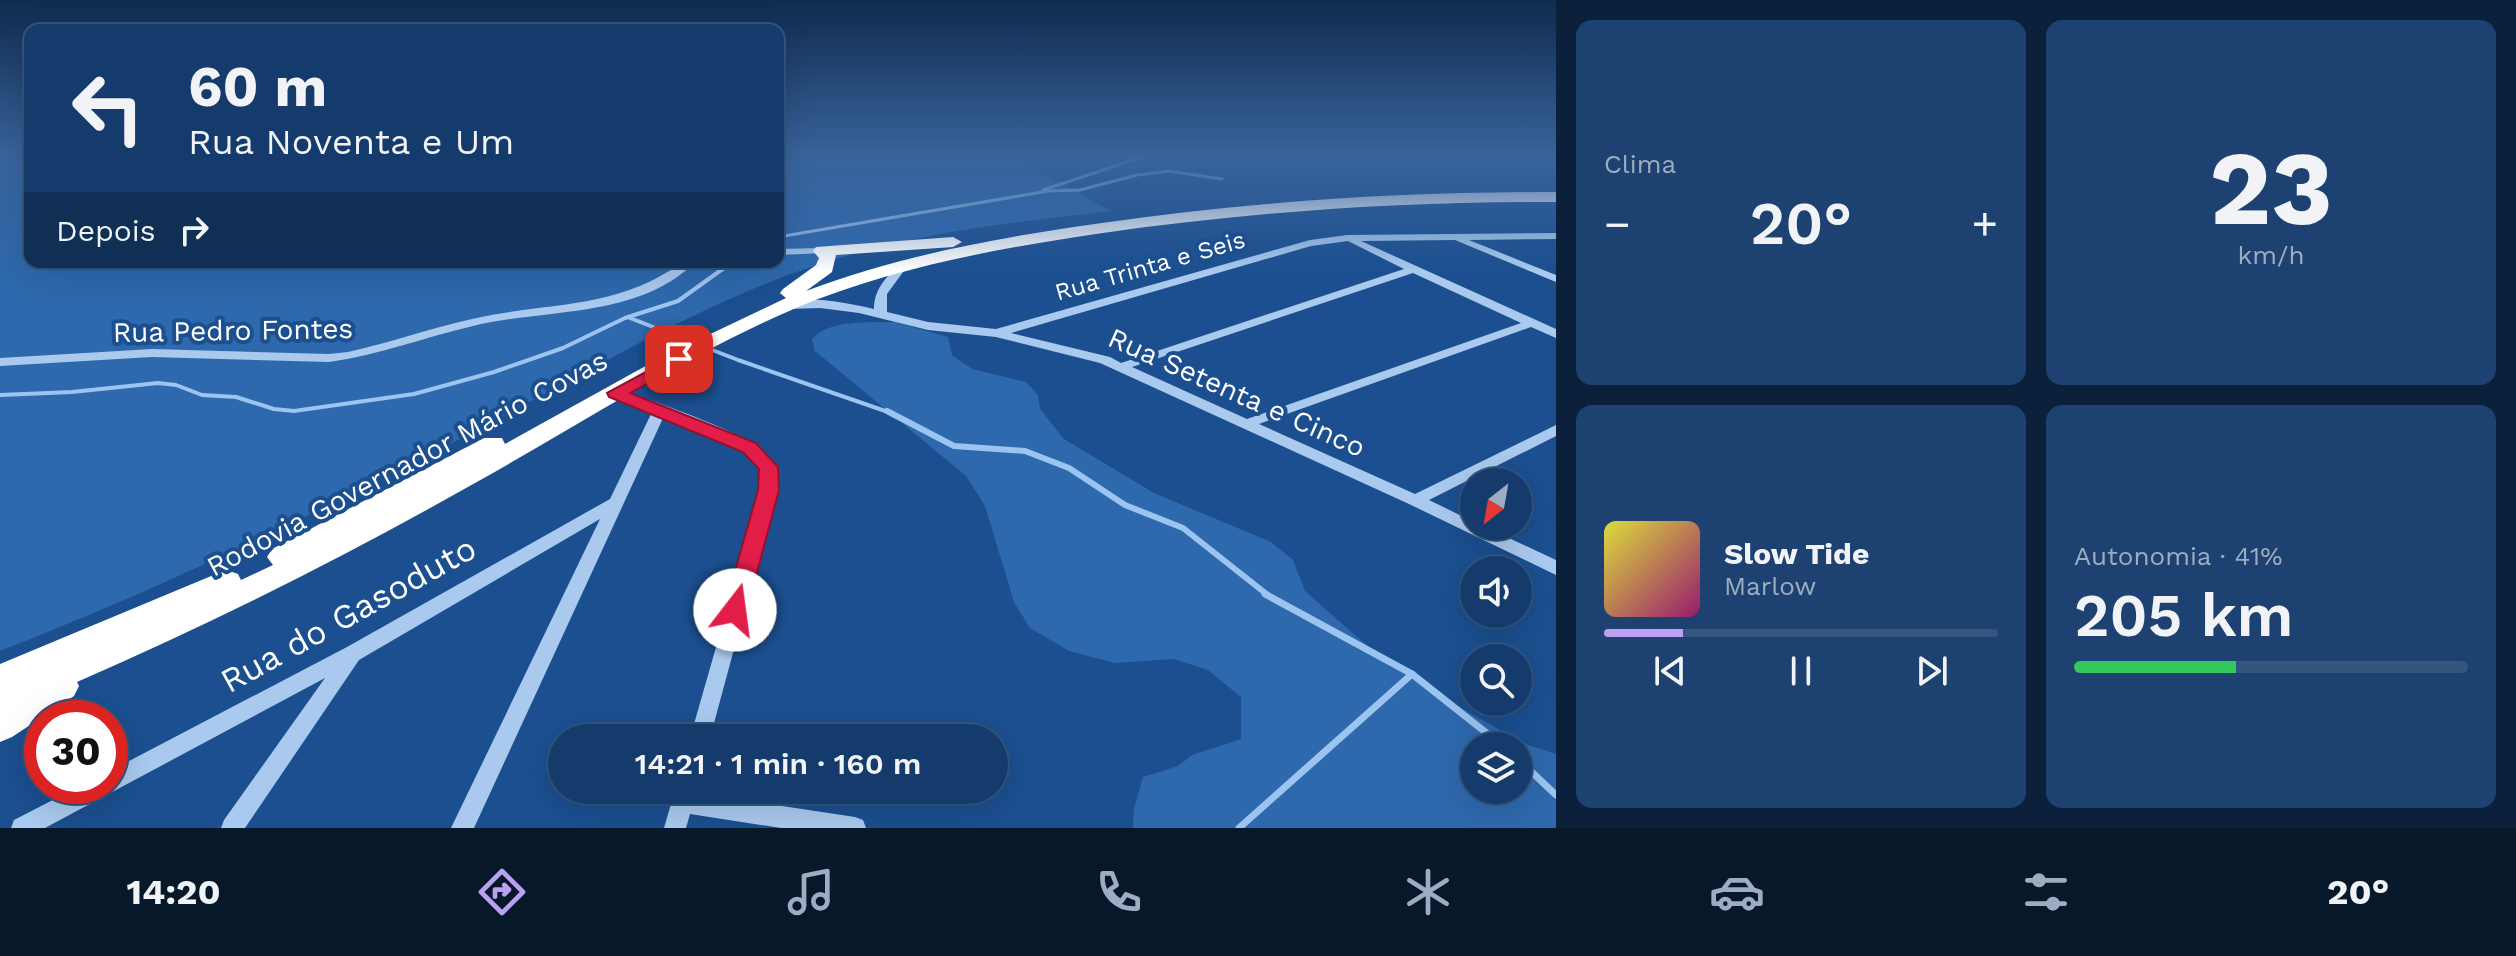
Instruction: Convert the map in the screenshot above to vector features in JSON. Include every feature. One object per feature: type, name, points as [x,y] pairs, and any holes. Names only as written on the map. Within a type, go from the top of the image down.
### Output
[{"type":"highway","name":"Rodovia Governador Mário Covas","points":[[0,679],[141,621],[279,559],[706,331],[889,260],[960,242],[1153,213],[1343,195]]},
{"type":"highway","name":"Rodovia Governador Mário Covas","points":[[0,697],[138,642],[325,553],[789,299],[901,268],[1058,234],[1282,205],[1528,195]]},
{"type":"highway","points":[[822,251],[960,242]]},
{"type":"highway","points":[[789,299],[825,268],[828,257],[822,251]]},
{"type":"highway","points":[[0,726],[30,704],[138,642]]},
{"type":"street","name":"Rua Trinta e Seis","points":[[996,333],[1297,246],[1347,238],[1556,236]]},
{"type":"street","points":[[1452,237],[1556,279]]},
{"type":"street","points":[[1347,238],[1556,334]]},
{"type":"street","points":[[784,252],[822,251]]},
{"type":"street","name":"Rua Pedro Fontes","points":[[0,362],[152,353],[352,356],[471,322],[613,300],[647,291],[683,268]]},
{"type":"street","points":[[881,314],[877,302],[901,268]]},
{"type":"street","points":[[1121,367],[1414,269]]},
{"type":"street","name":"Rua Setenta e Cinco","points":[[789,299],[840,306],[936,327],[996,333],[1078,352],[1121,367],[1415,500],[1556,568]]},
{"type":"street","points":[[1248,423],[1532,323]]},
{"type":"street","points":[[616,393],[750,447],[761,456],[771,478],[704,724]]},
{"type":"street","points":[[462,828],[659,412]]},
{"type":"street","points":[[1415,500],[1556,430]]},
{"type":"street","name":"Rua do Gasoduto","points":[[128,772],[354,653],[617,502]]},
{"type":"street","points":[[232,828],[354,653]]},
{"type":"street","points":[[22,828],[68,804]]},
{"type":"street","points":[[675,828],[682,804]]},
{"type":"street","points":[[727,804],[855,828]]},
{"type":"shaded area","points":[[0,195],[24,195],[24,268],[784,268],[784,195],[1082,195],[1111,211],[1001,224],[891,244],[776,280],[648,338],[483,427],[305,517],[123,601],[0,651]]},
{"type":"shaded area","points":[[895,322],[948,337],[952,355],[972,369],[1026,382],[1038,395],[1040,409],[1064,439],[1154,493],[1271,542],[1293,560],[1305,591],[1365,644],[1460,707],[1460,716],[1475,716],[1504,732],[1460,732],[1460,804],[1532,804],[1532,746],[1556,754],[1556,828],[1133,828],[1134,808],[1143,777],[1178,766],[1192,755],[1241,739],[1241,697],[1208,670],[1174,659],[1115,663],[1069,651],[1030,628],[1014,602],[985,506],[966,476],[815,351],[812,339],[819,333],[850,323]]},
{"type":"waterway","points":[[784,236],[1027,195]]},
{"type":"waterway","points":[[0,395],[72,392],[158,383],[176,385],[202,395],[236,397],[274,409],[294,411],[414,394],[494,372],[563,348],[625,318],[678,301],[724,268]]},
{"type":"waterway","points":[[630,318],[738,360],[890,413]]},
{"type":"waterway","points":[[890,413],[954,446],[1025,451],[1069,468],[1125,505],[1183,528],[1269,596]]},
{"type":"waterway","points":[[1265,594],[1412,674]]},
{"type":"waterway","points":[[1239,828],[1412,674]]},
{"type":"waterway","points":[[1412,674],[1485,732]]},
{"type":"waterway","points":[[1532,772],[1556,795]]},
{"type":"route","points":[[679,359],[616,393],[750,447],[768,467],[771,478],[769,490],[735,610]]}]
